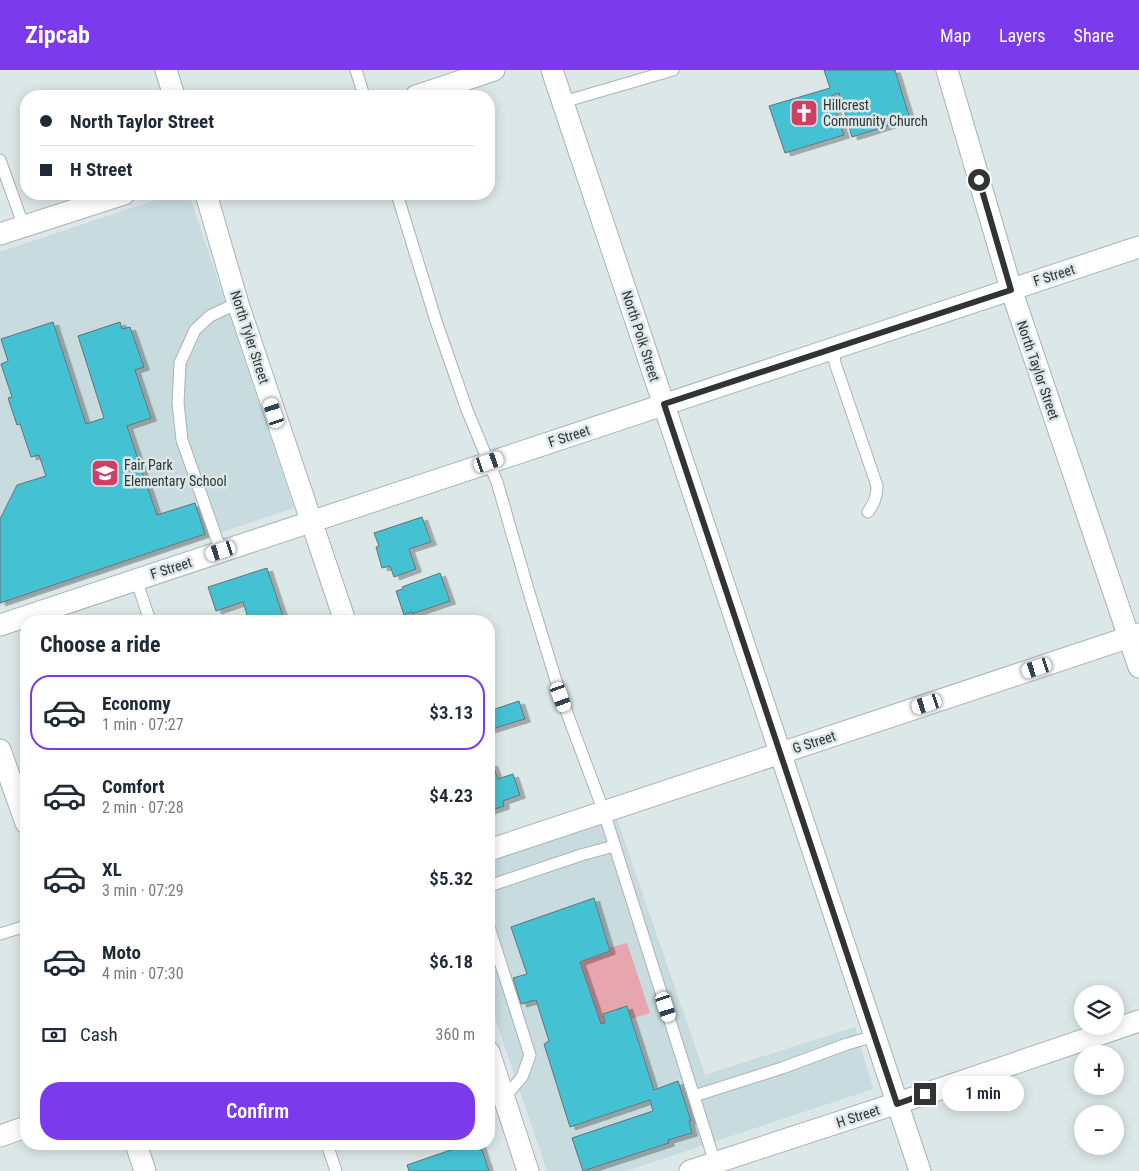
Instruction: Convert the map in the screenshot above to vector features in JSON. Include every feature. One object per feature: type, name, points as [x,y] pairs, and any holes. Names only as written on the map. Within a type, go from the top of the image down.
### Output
[{"type":"street","points":[[166,70],[172,90]]},
{"type":"street","points":[[434,90],[494,70]]},
{"type":"street","name":"North Polk Street","points":[[552,70],[920,1171]]},
{"type":"street","name":"North Taylor Street","points":[[947,70],[1011,290],[1134,635],[1139,667]]},
{"type":"street","points":[[0,234],[105,200]]},
{"type":"street","name":"North Tyler Street","points":[[208,200],[238,304],[343,615]]},
{"type":"street","name":"F Street","points":[[30,615],[1139,247]]},
{"type":"street","name":"F Street","points":[[0,625],[20,618]]},
{"type":"street","name":"G Street","points":[[495,848],[1134,635]]},
{"type":"street","points":[[0,750],[20,806]]},
{"type":"street","name":"H Street","points":[[690,1171],[897,1104],[1139,1021]]},
{"type":"street","points":[[495,1070],[528,1171]]},
{"type":"street","points":[[0,1136],[20,1129]]},
{"type":"street","points":[[138,1150],[145,1171]]},
{"type":"lane","points":[[356,70],[362,90]]},
{"type":"lane","points":[[563,102],[673,70]]},
{"type":"lane","points":[[0,160],[24,226]]},
{"type":"lane","points":[[399,200],[436,321],[467,410],[497,482],[561,697],[604,812],[715,1163]]},
{"type":"lane","points":[[221,551],[182,440],[178,403],[180,363],[195,330],[210,316],[238,304]]},
{"type":"lane","points":[[833,349],[835,363],[877,486],[877,495],[868,512]]},
{"type":"lane","points":[[136,579],[148,615]]},
{"type":"lane","points":[[495,884],[614,846]]},
{"type":"lane","points":[[0,934],[20,928]]},
{"type":"lane","points":[[495,946],[530,1055],[522,1077],[504,1098]]},
{"type":"lane","points":[[694,1096],[875,1036]]},
{"type":"lane","points":[[329,1150],[336,1171]]},
{"type":"shaded area","points":[[156,200],[191,200],[294,508],[0,606],[0,252]]},
{"type":"shaded area","points":[[617,819],[705,1075],[855,1027],[873,1089],[626,1171],[547,1171],[495,1018],[495,860]]},
{"type":"shaded area","points":[[627,943],[650,1013],[631,1019],[626,1006],[603,1014],[605,1023],[601,1024],[580,962],[610,951],[609,948]]},
{"type":"building","name":"Hillcrest Community Church","points":[[824,70],[895,70],[910,119],[852,137],[839,93],[831,96],[844,135],[785,153],[769,106],[830,88]]},
{"type":"building","points":[[53,322],[86,424],[104,418],[78,336],[120,322],[122,329],[130,327],[144,367],[135,370],[151,418],[127,426],[157,515],[195,503],[205,534],[0,603],[0,519],[17,485],[46,476],[39,455],[31,457],[20,424],[17,425],[8,398],[12,397],[1,364],[8,361],[1,339]]},
{"type":"building","points":[[422,517],[431,542],[409,549],[416,569],[394,577],[390,566],[382,568],[376,547],[379,546],[374,533]]},
{"type":"building","points":[[267,568],[283,615],[247,615],[243,602],[216,611],[208,587]]},
{"type":"building","points":[[440,573],[450,601],[404,615],[396,591]]},
{"type":"building","points":[[519,701],[525,719],[495,728],[495,709]]},
{"type":"building","points":[[495,771],[498,779],[513,774],[520,795],[503,801],[504,806],[495,809]]},
{"type":"building","points":[[594,898],[610,951],[580,962],[601,1024],[605,1023],[603,1014],[627,1006],[654,1090],[678,1081],[691,1121],[689,1121],[692,1133],[668,1140],[669,1143],[583,1171],[572,1138],[653,1111],[650,1100],[570,1127],[544,1044],[549,1041],[536,1000],[521,1004],[513,978],[527,974],[511,927]]},
{"type":"building","points":[[451,1150],[482,1150],[489,1171],[409,1171],[407,1165]]},
{"type":"place","name":"Hillcrest Community Church","points":[[804,113]]},
{"type":"place","name":"Fair Park Elementary School","points":[[105,473]]},
{"type":"route","points":[[925,1094],[897,1104],[664,404],[1011,290],[979,180]]}]
